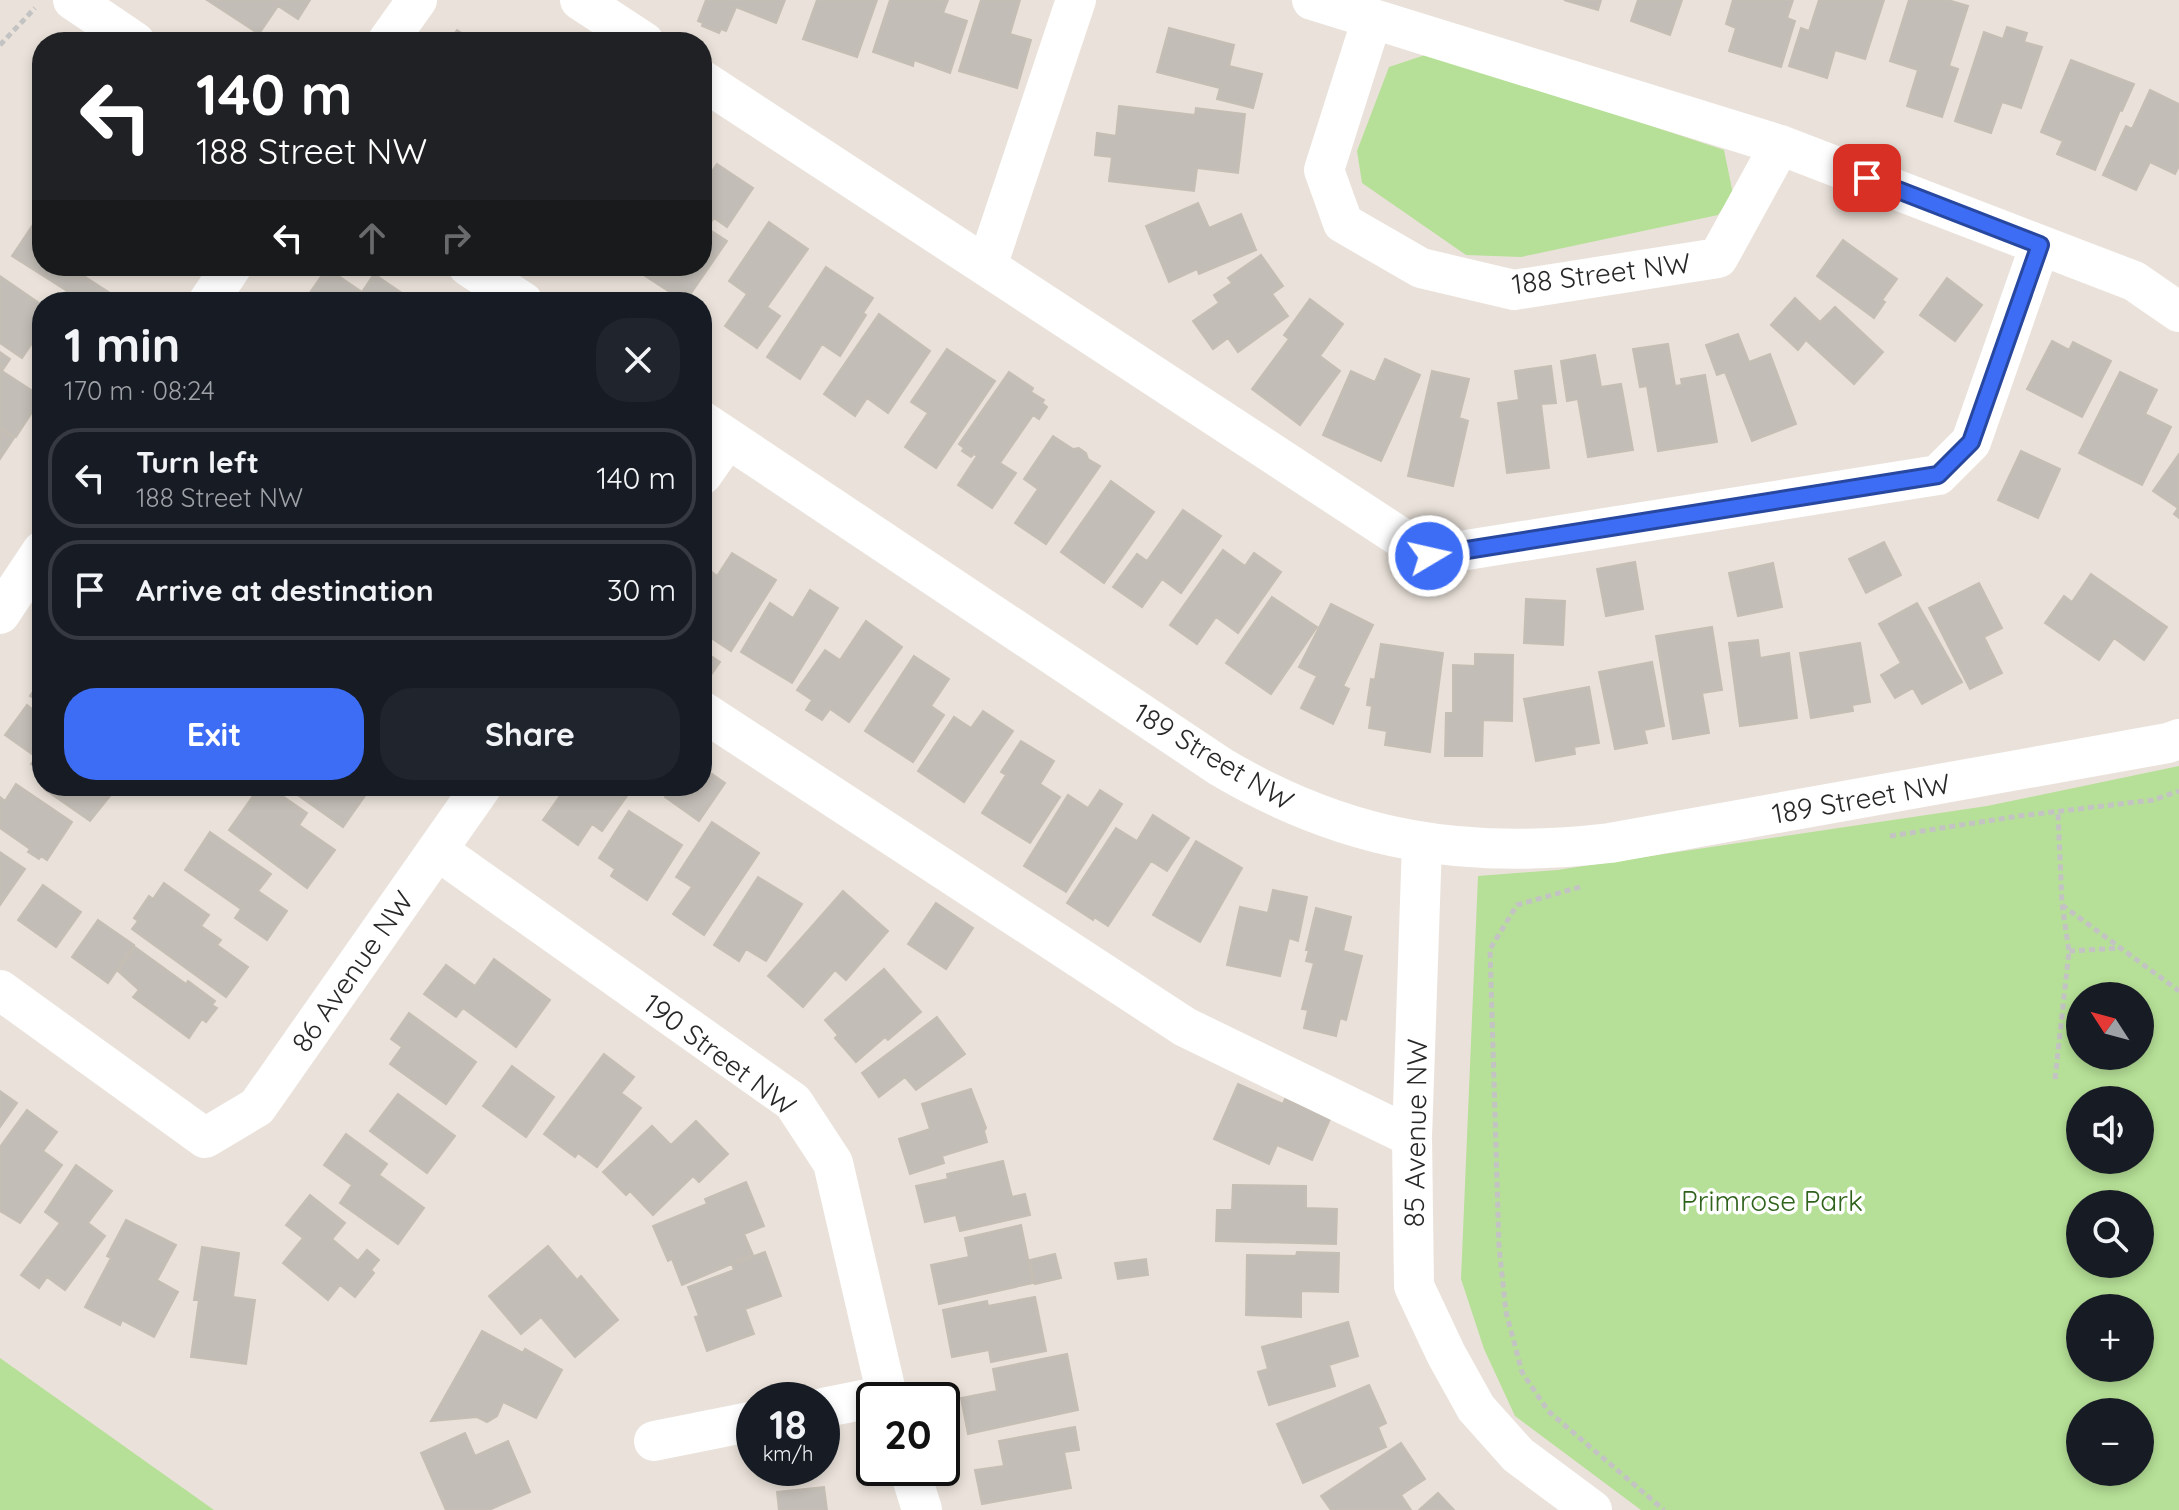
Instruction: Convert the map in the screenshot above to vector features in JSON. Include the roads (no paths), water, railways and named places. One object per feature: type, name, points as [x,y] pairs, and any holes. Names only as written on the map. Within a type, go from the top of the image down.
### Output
[{"type":"street","points":[[73,0],[120,32]]},
{"type":"street","points":[[394,32],[417,0]]},
{"type":"street","points":[[580,0],[629,32]]},
{"type":"street","points":[[987,266],[1076,0]]},
{"type":"street","points":[[1312,0],[1780,145],[2134,281],[2179,312]]},
{"type":"street","name":"188 Street NW","points":[[1372,19],[1324,170],[1343,223],[1421,268],[1514,290],[1718,258],[1780,145]]},
{"type":"street","points":[[712,87],[1429,556],[1938,475],[1971,442],[2040,245]]},
{"type":"street","points":[[483,276],[508,292]]},
{"type":"street","name":"189 Street NW","points":[[715,430],[1233,774],[1271,795],[1332,820],[1383,836],[1422,843],[1514,850],[1561,849],[1610,843],[2179,739]]},
{"type":"street","points":[[0,614],[32,566]]},
{"type":"street","points":[[712,718],[1185,1027],[1412,1137]]},
{"type":"street","name":"86 Avenue NW","points":[[0,990],[205,1138],[257,1107],[475,796]]},
{"type":"street","name":"85 Avenue NW","points":[[1422,843],[1412,1137],[1414,1286],[1476,1408],[1518,1455],[1592,1510]]},
{"type":"street","name":"190 Street NW","points":[[437,850],[793,1102],[833,1163],[884,1382]]},
{"type":"street","points":[[654,1441],[736,1425]]},
{"type":"street","points":[[915,1486],[922,1510]]},
{"type":"park label","name":"Primrose Park","points":[[1772,1200]]}]
